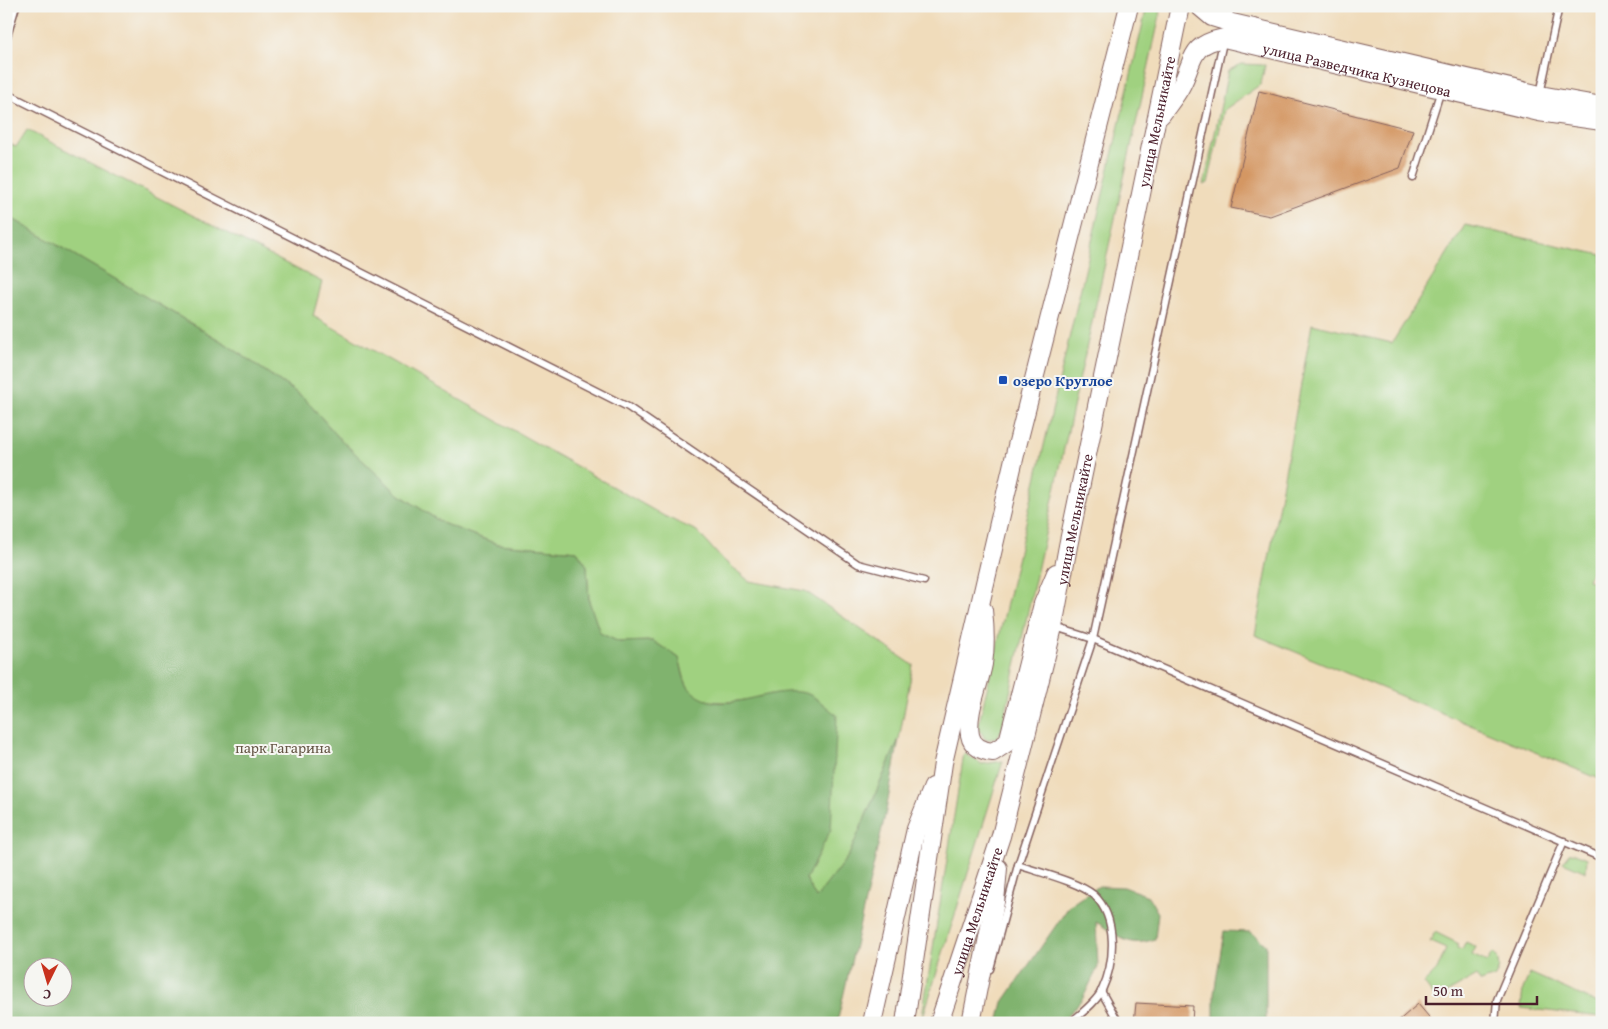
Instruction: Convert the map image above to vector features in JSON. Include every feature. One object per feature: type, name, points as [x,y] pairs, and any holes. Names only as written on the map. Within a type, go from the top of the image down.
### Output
[{"type":"main road","points":[[905,1023],[943,763],[1048,320],[1129,6]]},
{"type":"main road","name":"улица Мельникайте","points":[[939,1023],[1001,836],[1053,627],[1068,546],[1180,6]]},
{"type":"main road","name":"улица Разведчика Кузнецова","points":[[1199,6],[1212,17],[1442,89],[1539,112],[1602,121]]},
{"type":"main road","points":[[1156,122],[1181,86],[1190,59],[1198,48],[1209,41],[1228,22]]},
{"type":"main road","name":"улица Разведчика Кузнецова","points":[[1228,22],[1540,95],[1602,106]]},
{"type":"main road","points":[[982,597],[986,634],[983,663],[971,720],[970,735],[973,743],[979,748],[993,752],[1008,742],[1043,604],[1068,546]]},
{"type":"main road","points":[[872,1023],[916,829],[943,763]]},
{"type":"main road","points":[[972,1023],[995,902],[1001,836]]},
{"type":"lane","points":[[6,40],[16,6]]},
{"type":"lane","points":[[1540,95],[1559,6]]},
{"type":"lane","points":[[972,1023],[1018,865],[1093,639],[1228,22]]},
{"type":"lane","points":[[1413,178],[1442,89]]},
{"type":"lane","points":[[6,93],[628,407],[858,564],[924,582]]},
{"type":"lane","points":[[1053,627],[1093,639],[1602,858]]},
{"type":"lane","points":[[1495,1023],[1497,1000],[1564,841]]},
{"type":"lane","points":[[1018,865],[1064,880],[1094,895],[1108,919],[1112,955],[1101,991],[1070,1023]]},
{"type":"lane","points":[[1101,991],[1119,1023]]},
{"type":"green space","points":[[1147,6],[1162,6],[1002,729],[995,737],[985,739],[978,727]]},
{"type":"green space","points":[[1241,64],[1265,65],[1261,84],[1224,110],[1208,183],[1204,185],[1228,71]]},
{"type":"green space","points":[[27,130],[322,282],[313,316],[664,516],[697,531],[720,557],[749,581],[805,591],[913,665],[899,739],[849,855],[816,899],[806,879],[831,829],[779,693],[729,702],[716,702],[694,694],[687,685],[679,658],[653,641],[619,642],[599,633],[589,601],[587,566],[577,551],[497,544],[442,523],[397,493],[341,440],[304,398],[226,344],[6,215],[6,142],[16,147]]},
{"type":"green space","name":"парк Гагарина","points":[[6,215],[226,344],[304,398],[341,440],[397,493],[442,523],[497,544],[577,551],[587,566],[589,601],[600,633],[619,642],[653,641],[679,658],[687,685],[701,698],[715,702],[730,702],[793,692],[812,696],[837,715],[831,829],[806,879],[816,898],[849,855],[899,739],[886,811],[837,1023],[6,1023]]},
{"type":"green space","points":[[1465,225],[1602,255],[1602,543],[1588,580],[1602,584],[1602,780],[1255,635],[1312,324],[1392,343]]},
{"type":"green space","points":[[964,753],[982,764],[1003,761],[921,1023]]},
{"type":"green space","points":[[1575,853],[1587,858],[1586,872],[1563,862],[1569,854]]},
{"type":"green space","points":[[1099,886],[1124,887],[1148,896],[1158,913],[1155,939],[1137,942],[1123,939],[1096,922],[1098,967],[1083,998],[1061,1023],[998,1023],[1003,1002],[1070,905]]},
{"type":"green space","points":[[1224,931],[1251,932],[1266,945],[1266,1023],[1214,1023],[1214,994]]},
{"type":"green space","points":[[1435,932],[1459,944],[1457,948],[1462,950],[1466,942],[1476,947],[1472,955],[1487,962],[1492,953],[1497,957],[1499,967],[1495,977],[1481,982],[1476,976],[1436,999],[1424,983],[1437,970],[1446,949],[1430,942]]},
{"type":"green space","points":[[1530,973],[1602,1005],[1602,1017],[1521,1008],[1523,989]]},
{"type":"building","points":[[1259,91],[1413,130],[1400,168],[1270,216],[1231,208]]},
{"type":"building","points":[[1136,1003],[1193,1006],[1192,1023],[1134,1023]]},
{"type":"building","points":[[1418,1004],[1434,1023],[1396,1023]]},
{"type":"place","name":"озеро Круглое","points":[[1003,380]]}]
